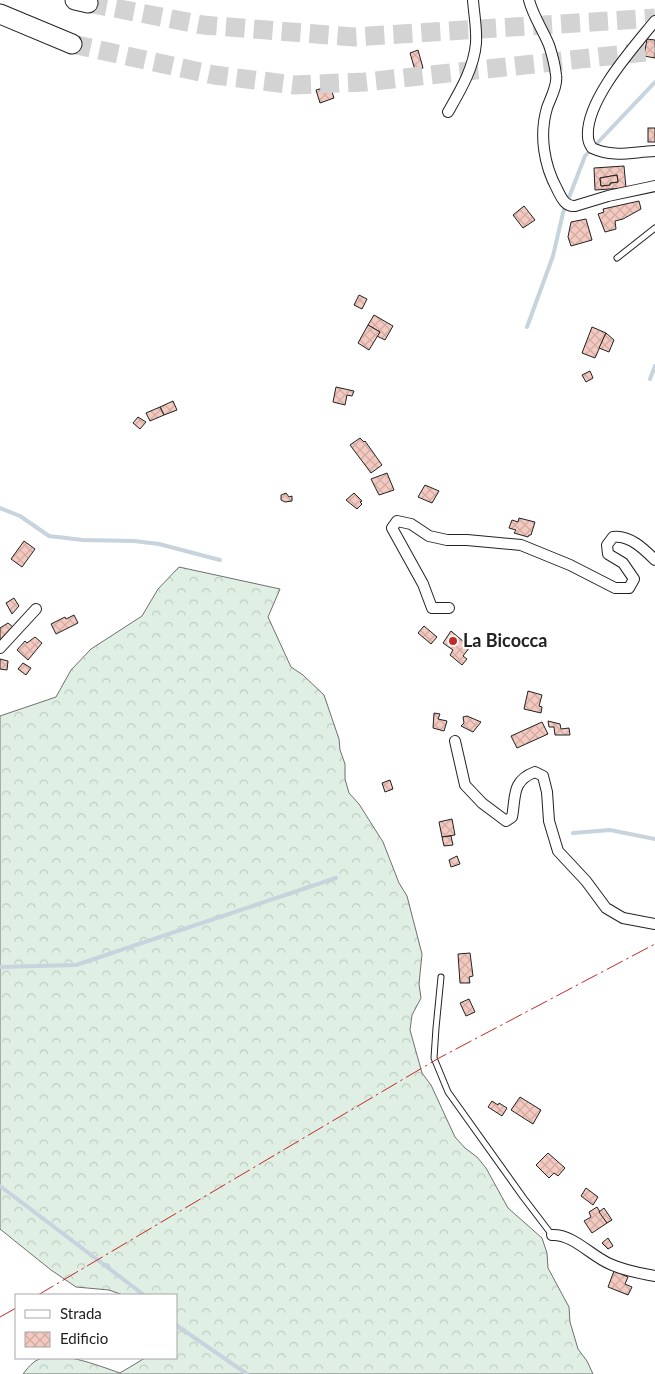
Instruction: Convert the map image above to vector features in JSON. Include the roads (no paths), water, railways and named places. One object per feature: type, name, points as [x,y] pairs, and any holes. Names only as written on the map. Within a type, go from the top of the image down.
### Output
[{"type":"highway","points":[[0,14],[72,44]]},
{"type":"street","points":[[448,112],[464,85],[474,55],[476,42],[473,0]]},
{"type":"street","points":[[529,0],[549,46],[557,78],[546,113],[543,139],[548,173],[566,204],[575,206],[608,196],[655,186]]},
{"type":"street","points":[[655,21],[617,70],[596,102],[589,124],[588,139],[592,148],[604,154],[655,151]]},
{"type":"street","points":[[449,608],[432,608],[423,584],[392,528],[397,521],[411,524],[429,536],[447,540],[521,545],[570,565],[615,588],[629,588],[634,579],[622,563],[608,554],[607,545],[613,537],[621,536],[643,548],[655,560]]},
{"type":"street","points":[[0,648],[36,609]]},
{"type":"street","points":[[455,741],[465,786],[482,803],[506,821],[512,817],[514,795],[519,783],[525,776],[535,772],[543,776],[547,792],[549,821],[558,851],[586,881],[606,908],[623,918],[655,924]]},
{"type":"street","points":[[552,1235],[570,1238],[590,1253],[628,1272],[655,1276]]},
{"type":"lane","points":[[617,258],[655,228]]},
{"type":"lane","points":[[441,977],[434,1058],[448,1092],[552,1235]]},
{"type":"waterway","points":[[527,327],[553,256],[563,213],[585,156],[655,82]]},
{"type":"waterway","points":[[650,379],[655,366]]},
{"type":"waterway","points":[[0,508],[20,516],[49,536],[83,540],[134,541],[159,544],[220,560]]},
{"type":"waterway","points":[[573,833],[610,830],[655,839]]},
{"type":"waterway","points":[[0,967],[76,965],[336,878]]},
{"type":"waterway","points":[[0,1186],[143,1294]]},
{"type":"waterway","points":[[178,1326],[247,1374]]},
{"type":"tunnel","points":[[88,3],[203,25],[354,37],[655,18]]},
{"type":"tunnel","points":[[72,44],[214,75],[294,85],[365,82],[655,51]]},
{"type":"place","name":"La Bicocca","points":[[453,641]]}]
